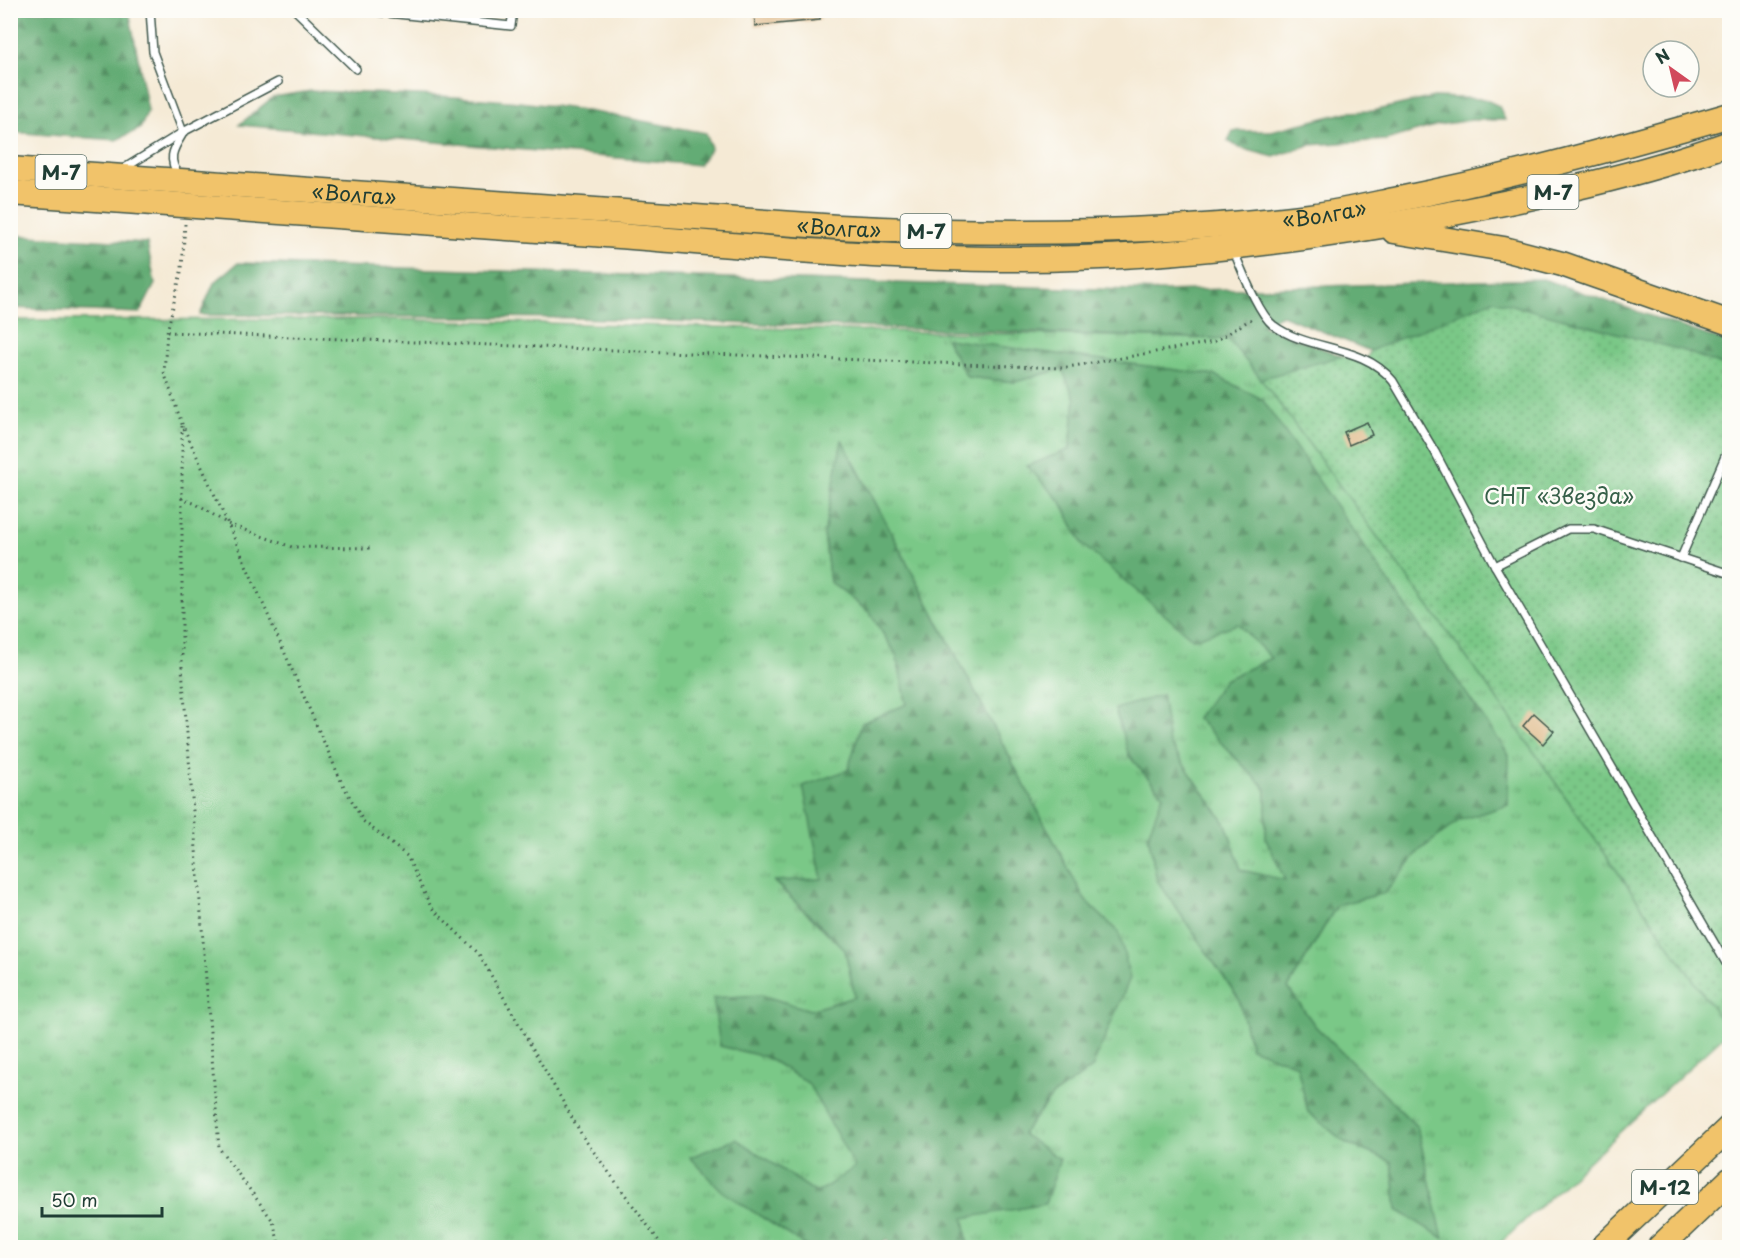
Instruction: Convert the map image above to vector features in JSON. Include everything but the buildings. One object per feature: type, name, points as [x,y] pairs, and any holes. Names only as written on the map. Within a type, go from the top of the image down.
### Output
[{"type":"highway","name":"«Волга»","points":[[10,169],[838,227],[921,231],[1065,233],[1185,227],[1312,216],[1479,183],[1652,138],[1730,115]]},
{"type":"highway","name":"«Волга»","points":[[1373,228],[1529,199],[1730,143]]},
{"type":"highway","name":"«Волга»","points":[[10,193],[860,255],[1009,260],[1167,254],[1232,247]]},
{"type":"highway","name":"М-7","points":[[1232,247],[1373,228]]},
{"type":"highway","points":[[1373,228],[1504,249],[1562,264],[1730,323]]},
{"type":"highway","name":"М-12","points":[[1602,1248],[1730,1127]]},
{"type":"highway","name":"М-12","points":[[1659,1248],[1730,1180]]},
{"type":"lane","points":[[150,10],[153,52],[183,132],[171,157],[174,168],[182,180]]},
{"type":"lane","points":[[295,10],[356,69]]},
{"type":"lane","points":[[359,10],[511,26],[513,10]]},
{"type":"lane","points":[[112,175],[183,132],[278,82]]},
{"type":"lane","points":[[1232,247],[1263,312],[1272,324],[1290,334],[1367,359],[1384,370],[1400,393],[1435,452],[1496,566],[1730,970]]},
{"type":"lane","points":[[1681,558],[1730,445]]},
{"type":"lane","points":[[1496,566],[1568,529],[1594,529],[1730,574]]},
{"type":"path","points":[[186,206],[182,268],[167,332],[164,372],[182,424],[341,782],[363,821],[407,856],[431,907],[479,954],[584,1137],[664,1248]]},
{"type":"path","points":[[167,332],[1062,368],[1214,342],[1263,312]]},
{"type":"path","points":[[182,424],[182,668],[219,1148],[273,1221],[280,1248]]},
{"type":"path","points":[[181,498],[196,504],[228,525],[292,547],[371,548]]},
{"type":"green space","points":[[10,11],[129,11],[148,111],[140,129],[116,140],[11,132]]},
{"type":"green space","points":[[311,91],[476,98],[575,109],[706,133],[711,148],[699,165],[239,125],[273,97]]},
{"type":"green space","points":[[1434,97],[1484,99],[1499,106],[1505,120],[1471,120],[1438,125],[1386,140],[1309,145],[1274,157],[1240,148],[1228,141],[1233,131],[1271,131],[1348,112],[1372,111]]},
{"type":"green space","points":[[11,235],[147,243],[155,284],[140,313],[11,308]]},
{"type":"green space","points":[[238,263],[1163,291],[1543,279],[1729,343],[1730,368],[1684,351],[1493,300],[1370,351],[1282,315],[1261,325],[1342,356],[1261,379],[1228,339],[572,318],[200,315],[214,283]]},
{"type":"green space","name":"СНТ «Звезда»","points":[[1493,300],[1684,351],[1729,368],[1729,1031],[1495,696],[1261,379],[1342,356],[1364,364],[1370,351]]},
{"type":"green space","points":[[378,319],[1228,339],[1261,379],[1495,696],[1729,1031],[1496,1247],[968,1247],[964,1218],[1022,1134],[1052,1096],[1092,1068],[1119,933],[1085,900],[843,441],[824,534],[830,582],[870,613],[896,654],[907,705],[862,723],[848,770],[823,879],[774,882],[845,950],[855,997],[810,1010],[761,995],[720,1046],[766,1057],[808,1083],[856,1167],[817,1193],[736,1139],[723,1192],[808,1247],[11,1247],[10,320]],"holes":[[[946,340],[1214,375],[1262,399],[1508,805],[1460,819],[1419,851],[1385,893],[1337,905],[1288,988],[1316,1027],[1417,1127],[1442,1237],[1397,1210],[1392,1162],[1346,1143],[1308,1112],[1297,1065],[1251,1048],[1239,999],[1157,880],[1148,835],[1163,795],[1129,756],[1162,695],[1169,743],[1226,824],[1241,870],[1286,881],[1266,838],[1266,789],[1197,718],[1224,680],[1271,658],[1238,624],[1083,545],[1061,502],[1075,399],[1062,368],[1015,382],[967,377]]]},
{"type":"green space","points":[[946,339],[1214,375],[1262,399],[1509,755],[1508,805],[1460,820],[1419,851],[1385,893],[1337,905],[1288,988],[1316,1027],[1417,1127],[1443,1238],[1397,1210],[1392,1162],[1346,1143],[1308,1112],[1297,1065],[1251,1048],[1239,999],[1157,880],[1148,835],[1163,795],[1129,756],[1115,709],[1162,695],[1169,743],[1226,824],[1241,870],[1285,880],[1266,838],[1266,789],[1197,718],[1224,680],[1271,658],[1238,624],[1193,639],[1083,545],[1061,502],[1027,466],[1070,449],[1075,399],[1062,369],[1015,382],[967,377]]},
{"type":"green space","points":[[842,440],[1085,900],[1119,933],[1130,978],[1092,1068],[1052,1096],[1022,1134],[1060,1159],[1045,1204],[964,1218],[968,1247],[891,1247],[887,1239],[876,1247],[808,1247],[723,1192],[690,1157],[736,1139],[817,1193],[855,1167],[808,1083],[766,1057],[720,1046],[713,998],[761,995],[810,1010],[855,997],[845,950],[774,881],[822,879],[803,786],[848,770],[862,723],[907,704],[896,654],[870,613],[830,582],[824,534]]}]
